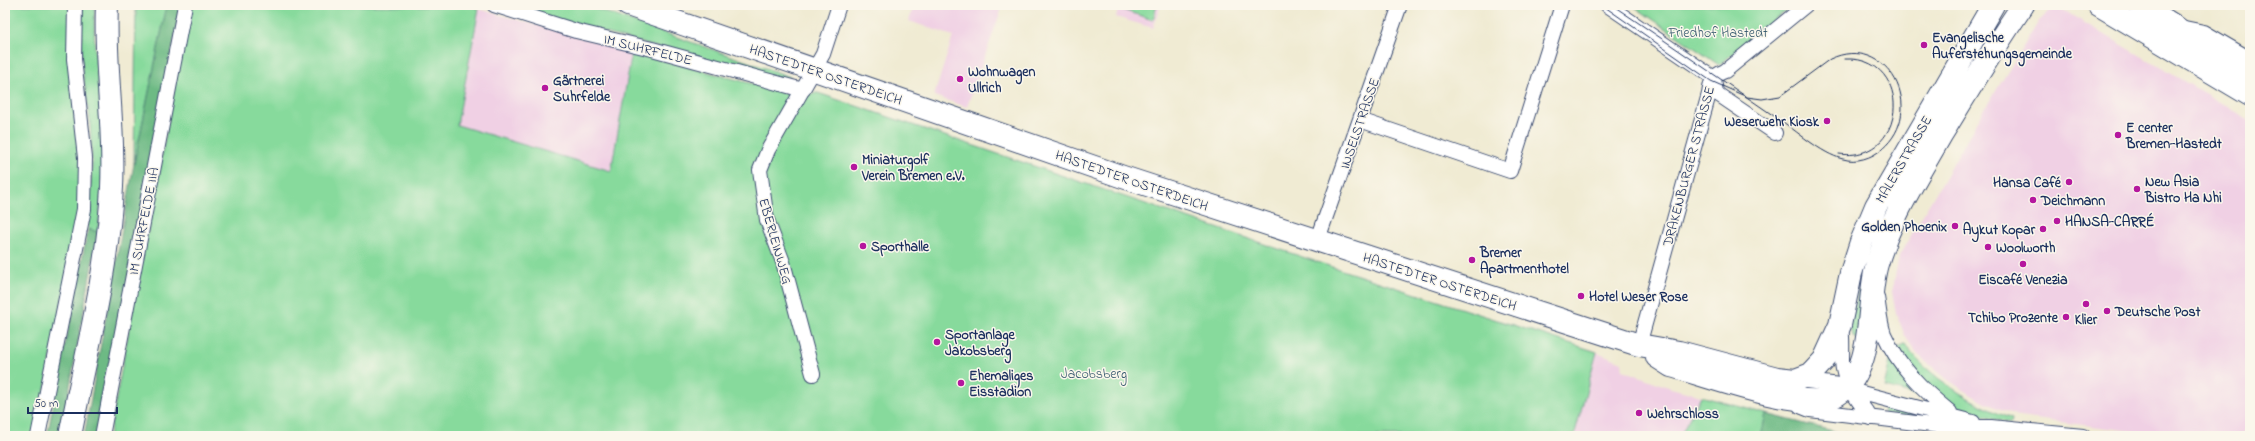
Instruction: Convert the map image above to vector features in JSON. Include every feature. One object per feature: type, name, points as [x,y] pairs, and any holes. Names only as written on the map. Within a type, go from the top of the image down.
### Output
[{"type":"main road","name":"HASTEDTER OSTERDEICH","points":[[628,5],[1080,162],[1317,242],[1639,345],[1679,352],[1777,378],[1795,380]]},
{"type":"main road","name":"MALERSTRASSE","points":[[1795,380],[1811,374],[1824,360],[1842,332],[1851,273],[1861,242],[1876,206],[1993,5]]},
{"type":"main road","name":"MALERSTRASSE","points":[[1777,397],[1822,399],[1836,396],[1848,386],[1861,366],[1865,347],[1873,278],[1888,234],[1909,188],[2023,5]]},
{"type":"main road","points":[[2099,5],[2209,69],[2250,95]]},
{"type":"main road","points":[[2141,5],[2173,25],[2199,45],[2250,76]]},
{"type":"main road","points":[[70,436],[106,248],[112,188],[112,146],[107,77],[107,8]]},
{"type":"main road","name":"HASTEDTER OSTERDEICH","points":[[1639,345],[1671,366],[1777,397]]},
{"type":"street","points":[[38,436],[84,209],[85,158],[74,59],[75,5]]},
{"type":"street","name":"IM SUHRFELDE IIA","points":[[102,436],[185,5]]},
{"type":"street","name":"IM SUHRFELDE","points":[[494,5],[576,31],[652,49],[803,90]]},
{"type":"street","name":"EBERLEINWEG","points":[[813,374],[783,262],[767,220],[760,170],[768,150],[823,54],[839,5]]},
{"type":"street","name":"INSELSTRASSE","points":[[1317,242],[1400,5]]},
{"type":"street","points":[[1360,120],[1510,171],[1562,5]]},
{"type":"street","points":[[1607,5],[1712,78],[1716,93],[1774,133]]},
{"type":"street","name":"DRAKENBURGER STRASSE","points":[[1639,345],[1712,78],[1725,70],[1806,5]]},
{"type":"street","points":[[2173,25],[2204,32],[2250,59]]},
{"type":"street","points":[[1873,278],[1884,332],[1895,356],[1911,376],[1950,412],[1952,417]]},
{"type":"street","points":[[1842,332],[1852,345],[1865,347],[1877,343],[1884,332]]},
{"type":"street","name":"MALERSTRASSE","points":[[1842,332],[1842,361],[1848,386],[1872,418]]},
{"type":"street","name":"HASTEDTER OSTERDEICH","points":[[1795,380],[1848,386],[1858,392],[1991,427]]},
{"type":"street","name":"HASTEDTER OSTERDEICH","points":[[1777,397],[1810,410],[1872,418],[1948,427],[1991,427],[2083,436]]},
{"type":"shaded area","name":"Wohnwagen Ullrich","points":[[914,5],[1003,5],[967,107],[934,96],[953,36],[909,21]]},
{"type":"shaded area","points":[[1119,5],[1161,5],[1153,28],[1116,17]]},
{"type":"shaded area","name":"Gärtnerei Suhrfelde","points":[[479,9],[632,52],[611,172],[457,125]]},
{"type":"shaded area","points":[[2052,9],[2061,9],[2250,120],[2250,423],[2242,436],[2172,436],[2020,417],[1981,401],[1948,380],[1917,354],[1905,336],[1896,313],[1892,292],[1899,256],[1981,115],[2039,21]]},
{"type":"shaded area","points":[[1597,352],[1622,362],[1623,370],[1671,388],[1701,396],[1680,436],[1574,436]]},
{"type":"green space","points":[[5,5],[71,5],[82,157],[80,207],[36,436],[5,436]]},
{"type":"green space","points":[[81,5],[95,5],[94,36],[103,154],[98,232],[88,229],[92,164],[90,120],[82,67]]},
{"type":"green space","points":[[136,5],[167,5],[134,164]]},
{"type":"green space","points":[[167,5],[181,5],[98,436],[84,436],[134,164]]},
{"type":"green space","name":"Jacobsberg","points":[[190,5],[473,6],[479,9],[457,125],[611,171],[632,52],[791,94],[818,93],[1323,264],[1597,352],[1574,436],[109,436]]},
{"type":"green space","points":[[505,5],[585,5],[791,77],[782,82]]},
{"type":"green space","points":[[1125,5],[1157,5],[1153,20],[1123,10]]},
{"type":"green space","name":"Friedhof Hastedt","points":[[1632,5],[1793,5],[1719,65]]},
{"type":"green space","points":[[1879,216],[1858,339],[1853,336],[1849,327]]},
{"type":"green space","points":[[88,229],[98,232],[61,436],[47,436]]},
{"type":"green space","points":[[1905,345],[1926,368],[1939,379],[1968,398],[2012,419],[2011,424],[1974,413],[1950,403],[1939,396],[1920,379],[1911,368],[1898,348]]},
{"type":"green space","points":[[1891,356],[1923,397],[1884,387]]},
{"type":"green space","points":[[1701,396],[1766,414],[1761,436],[1680,436]]},
{"type":"green space","points":[[1885,405],[1957,422],[1883,414]]},
{"type":"green space","points":[[1766,414],[1837,432],[1866,436],[1761,436]]},
{"type":"tram line","points":[[1602,5],[1711,81],[1747,97],[1762,99],[1780,96],[1830,59],[1851,54],[1869,56],[1884,65],[1895,79],[1901,96],[1901,115],[1895,133],[1882,149],[1864,159],[1848,160],[1826,152],[1817,147],[1777,118],[1756,104],[1736,90],[1715,75],[1612,5]]},
{"type":"tram line","points":[[1839,154],[1862,153],[1879,143],[1890,127],[1894,109],[1892,90],[1883,74],[1867,62],[1845,59]]},
{"type":"place","name":"Evangelische Auferstehungsgemeinde","points":[[1924,45]]},
{"type":"place","name":"Wohnwagen Ullrich","points":[[960,79]]},
{"type":"place","name":"Gärtnerei Suhrfelde","points":[[545,88]]},
{"type":"place","name":"Weserwehr Kiosk","points":[[1827,121]]},
{"type":"place","name":"E center Bremen-Hastedt","points":[[2118,135]]},
{"type":"place","name":"Miniaturgolf Verein Bremen e.V.","points":[[854,167]]},
{"type":"place","name":"Hansa Café","points":[[2069,182]]},
{"type":"place","name":"New Asia Bistro Ha Nhi","points":[[2137,189]]},
{"type":"place","name":"Deichmann","points":[[2033,200]]},
{"type":"place","name":"HANSA-CARRÉ","points":[[2057,221]]},
{"type":"place","name":"Golden Phoenix","points":[[1955,226]]},
{"type":"place","name":"Aykut Kopar","points":[[2043,229]]},
{"type":"place","name":"Sporthalle","points":[[863,246]]},
{"type":"place","name":"Woolworth","points":[[1988,247]]},
{"type":"place","name":"Bremer Apartmenthotel","points":[[1472,260]]},
{"type":"place","name":"Eiscafé Venezia","points":[[2023,264]]},
{"type":"place","name":"Hotel Weser Rose","points":[[1581,296]]},
{"type":"place","name":"Klier","points":[[2086,304]]},
{"type":"place","name":"Deutsche Post","points":[[2107,311]]},
{"type":"place","name":"Tchibo Prozente","points":[[2066,317]]},
{"type":"place","name":"Sportanlage Jakobsberg","points":[[937,342]]},
{"type":"place","name":"Ehemaliges Eisstadion","points":[[961,383]]},
{"type":"place","name":"Wehrschloss","points":[[1639,413]]}]
